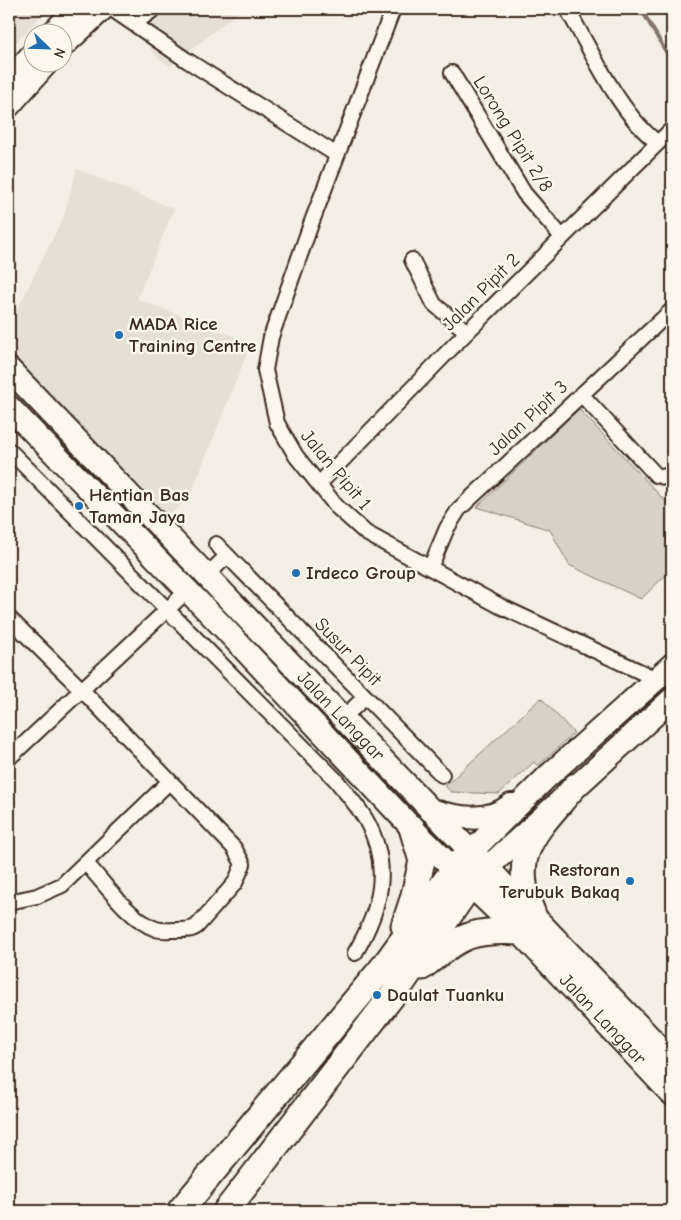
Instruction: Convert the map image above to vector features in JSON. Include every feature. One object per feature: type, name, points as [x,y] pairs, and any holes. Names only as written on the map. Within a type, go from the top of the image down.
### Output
[{"type":"highway","points":[[180,1211],[393,975],[457,940],[488,930],[528,924],[522,875],[524,854],[533,836],[575,786]]},
{"type":"highway","points":[[393,975],[404,924],[413,899],[422,862],[412,828]]},
{"type":"highway","points":[[226,1211],[471,868]]},
{"type":"highway","name":"Jalan Langgar","points":[[471,868],[672,1062]]},
{"type":"highway","name":"Jalan Langgar","points":[[528,924],[672,1093]]},
{"type":"main road","points":[[62,22],[75,9]]},
{"type":"main road","points":[[72,39],[104,9]]},
{"type":"main road","points":[[9,79],[22,64]]},
{"type":"main road","points":[[9,107],[40,72]]},
{"type":"main road","name":"Jalan Langgar","points":[[9,370],[429,810],[471,868]]},
{"type":"main road","name":"Jalan Langgar","points":[[12,417],[177,595],[412,828],[471,868]]},
{"type":"main road","points":[[177,595],[194,578],[199,570]]},
{"type":"main road","points":[[429,810],[459,818],[496,815],[547,777],[667,670]]},
{"type":"main road","points":[[471,868],[575,786],[672,700]]},
{"type":"main road","points":[[471,868],[547,777]]},
{"type":"street","points":[[112,9],[195,66],[337,155]]},
{"type":"street","points":[[134,24],[154,9]]},
{"type":"street","name":"Jalan Pipit 1","points":[[393,9],[337,155],[271,337],[265,370],[276,422],[296,456],[338,508],[366,533],[500,606],[667,670]]},
{"type":"street","points":[[568,9],[625,107],[641,130],[658,142]]},
{"type":"street","name":"Lorong Pipit 2/8","points":[[452,73],[524,193],[562,237]]},
{"type":"street","name":"Jalan Pipit 2","points":[[319,484],[467,332],[672,130]]},
{"type":"street","points":[[412,260],[434,304],[467,332]]},
{"type":"street","name":"Jalan Pipit 3","points":[[430,568],[447,528],[459,509],[672,310]]},
{"type":"street","points":[[581,394],[656,475],[672,479]]},
{"type":"street","points":[[9,450],[177,595],[336,780],[366,820],[382,867],[380,896],[355,953]]},
{"type":"street","name":"Susur Pipit","points":[[216,544],[442,775]]},
{"type":"street","points":[[199,570],[227,556]]},
{"type":"street","points":[[9,758],[83,691],[177,595]]},
{"type":"street","points":[[9,618],[83,691],[234,848],[243,864],[235,883],[198,926],[187,930],[164,930],[148,925],[126,908],[86,863]]},
{"type":"street","points":[[342,719],[365,697]]},
{"type":"street","points":[[9,902],[37,896],[62,885],[169,782]]},
{"type":"shaded area","points":[[9,9],[47,9],[35,22],[22,22],[22,37],[9,51]]},
{"type":"shaded area","points":[[138,9],[242,9],[170,66],[158,58],[126,18]]},
{"type":"shaded area","name":"MADA Rice Training Centre","points":[[77,169],[174,209],[137,299],[251,343],[191,494],[169,516],[9,352],[9,326],[63,218]]},
{"type":"shaded area","points":[[579,409],[670,506],[672,504],[672,569],[641,599],[569,565],[550,530],[477,507]]},
{"type":"shaded area","points":[[541,698],[574,733],[538,766],[534,762],[499,794],[451,792],[445,786]]},
{"type":"waterway","points":[[641,9],[672,62]]},
{"type":"place","name":"MADA Rice Training Centre","points":[[119,335]]},
{"type":"place","name":"Hentian Bas Taman Jaya","points":[[79,506]]},
{"type":"place","name":"Irdeco Group","points":[[296,573]]},
{"type":"place","name":"Restoran Terubuk Bakaq","points":[[630,881]]},
{"type":"place","name":"Daulat Tuanku","points":[[377,995]]}]
